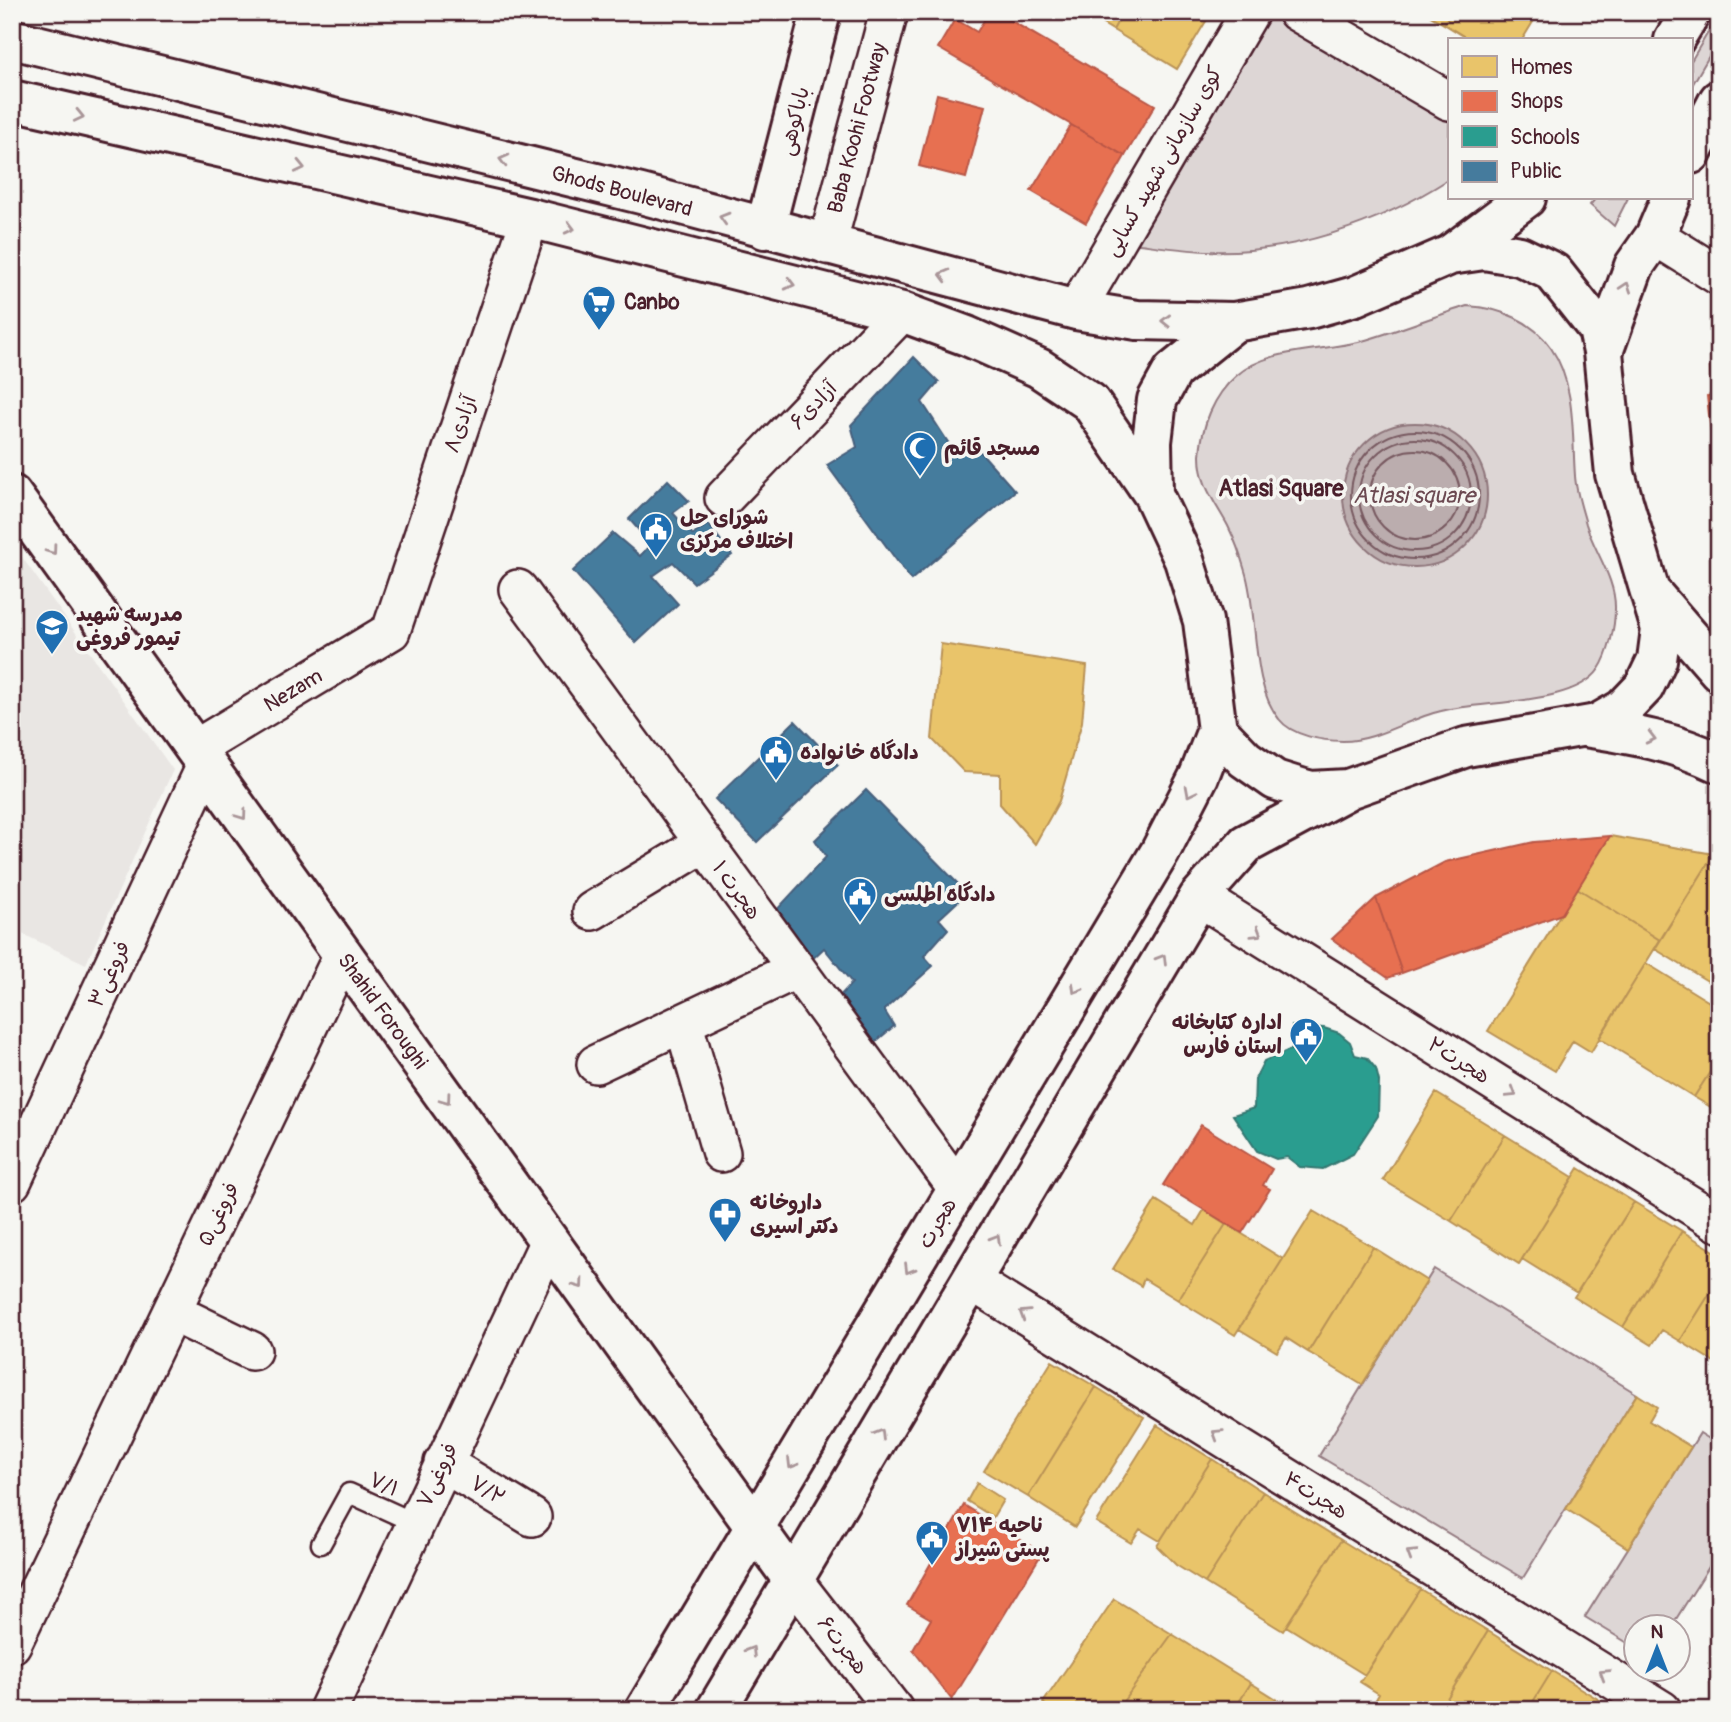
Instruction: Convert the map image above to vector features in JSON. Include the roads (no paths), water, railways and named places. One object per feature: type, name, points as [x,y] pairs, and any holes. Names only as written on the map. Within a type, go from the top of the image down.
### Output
[{"type":"main road","name":"باباکوهی","points":[[765,229],[821,12]]},
{"type":"main road","points":[[1675,38],[1691,12]]},
{"type":"main road","name":"Ghods Boulevard","points":[[12,39],[641,194],[1076,310],[1137,320],[1234,322]]},
{"type":"main road","points":[[12,100],[530,218],[902,312],[1040,368],[1090,402],[1153,494],[1184,561],[1203,621],[1217,730],[1245,759],[1275,780],[1310,791],[1348,789]]},
{"type":"main road","points":[[1692,152],[1719,100]]},
{"type":"main road","points":[[1153,494],[1152,442],[1157,400],[1173,371],[1234,322],[1309,309],[1355,296],[1450,255],[1523,200]]},
{"type":"main road","points":[[1604,352],[1634,266],[1655,236],[1670,200]]},
{"type":"main road","points":[[716,1710],[1199,897],[1246,844],[1348,789],[1466,747],[1584,727],[1623,709],[1644,687],[1657,660],[1661,629],[1653,594],[1631,535],[1615,474],[1604,352],[1598,329],[1553,272],[1520,256],[1484,250],[1450,255]]},
{"type":"main road","name":"Shahid Foroughi","points":[[12,495],[793,1580]]},
{"type":"main road","points":[[1653,594],[1719,671]]},
{"type":"main road","points":[[1584,727],[1643,735],[1685,747],[1719,763]]},
{"type":"main road","name":"هجرت","points":[[645,1710],[1160,852],[1199,776],[1217,730]]},
{"type":"street","name":"Baba Koohi Footway","points":[[827,245],[888,12]]},
{"type":"street","name":"کوی سازمانی شهید کسایی","points":[[1076,310],[1250,12]]},
{"type":"street","points":[[1297,12],[1448,101]]},
{"type":"street","name":"آزادی۸","points":[[391,631],[530,218]]},
{"type":"street","points":[[1655,236],[1719,276]]},
{"type":"street","name":"آزادی۶","points":[[724,498],[902,312]]},
{"type":"street","name":"هجرت ۱","points":[[518,589],[957,1188]]},
{"type":"street","name":"Nezam","points":[[200,757],[391,631]]},
{"type":"street","name":"فروغی۳","points":[[13,1177],[200,757]]},
{"type":"street","points":[[592,911],[703,844]]},
{"type":"street","name":"هجرت۲","points":[[1199,897],[1719,1223]]},
{"type":"street","name":"فروغی۵","points":[[12,1644],[343,954]]},
{"type":"street","points":[[596,1064],[684,1025],[795,970]]},
{"type":"street","points":[[684,1025],[721,1153]]},
{"type":"street","name":"فروغی۷","points":[[328,1710],[549,1241]]},
{"type":"street","name":"هجرت۴","points":[[971,1281],[1662,1710]]},
{"type":"street","points":[[172,1312],[252,1351]]},
{"type":"street","name":"۷/۲","points":[[443,1463],[532,1517]]},
{"type":"street","name":"هجرت۶","points":[[793,1580],[894,1710]]},
{"type":"lane","name":"۷/۱","points":[[321,1544],[349,1493],[415,1523]]},
{"type":"water","name":"Atlasi square","points":[[1415,423],[1442,429],[1466,444],[1481,468],[1487,495],[1481,522],[1466,546],[1442,561],[1415,567],[1388,561],[1364,546],[1349,522],[1343,495],[1349,468],[1364,444],[1388,429]]},
{"type":"place","name":"Canbo","points":[[599,332]]},
{"type":"place","name":"مسجد قائم","points":[[920,478]]},
{"type":"place","name":"شورای حل اختلاف مرکزی","points":[[656,559]]},
{"type":"place","name":"مدرسه شهید تیمور فروغی","points":[[52,656]]},
{"type":"place","name":"دادگاه خانواده","points":[[776,782]]},
{"type":"place","name":"دادگاه اطلسی","points":[[860,924]]},
{"type":"place","name":"اداره کتابخانه استان فارس","points":[[1306,1064]]},
{"type":"place","name":"داروخانه دکتر اسیری","points":[[725,1244]]},
{"type":"place","name":"ناحیه ۷۱۴ پستی شیراز","points":[[932,1567]]},
{"type":"district","name":"Atlasi Square","points":[[1281,488]]}]
